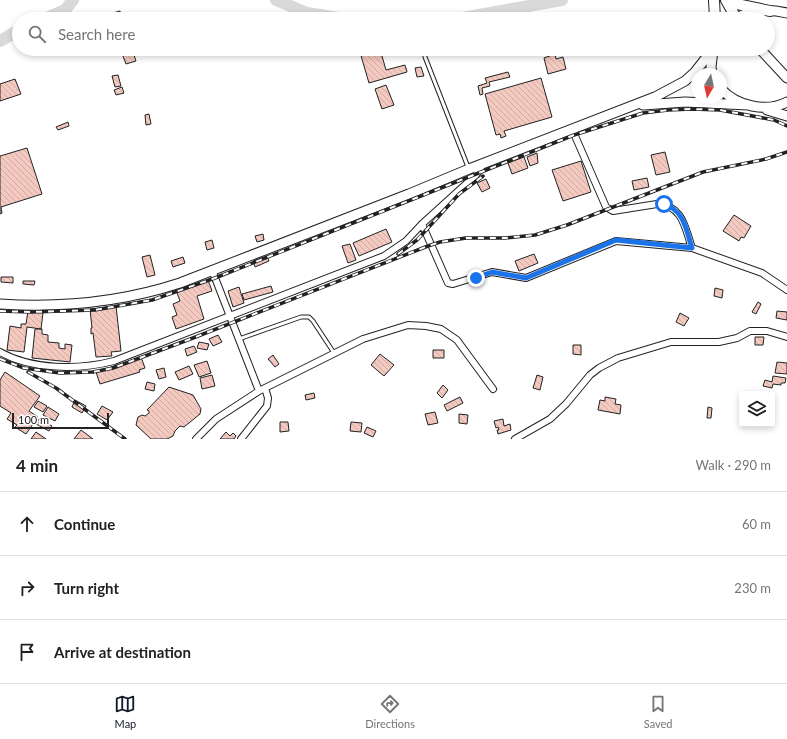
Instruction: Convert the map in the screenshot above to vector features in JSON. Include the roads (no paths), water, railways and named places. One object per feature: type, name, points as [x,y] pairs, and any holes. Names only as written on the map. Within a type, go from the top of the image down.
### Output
[{"type":"highway","points":[[714,0],[715,12]]},
{"type":"highway","points":[[726,0],[743,6],[770,11]]},
{"type":"highway","points":[[726,0],[732,12]]},
{"type":"main road","points":[[754,12],[770,11],[787,13]]},
{"type":"main road","points":[[1,306],[44,305],[109,300],[161,289],[634,106],[685,81],[695,72],[708,56]]},
{"type":"main road","points":[[711,68],[712,56]]},
{"type":"main road","points":[[767,56],[787,78]]},
{"type":"main road","points":[[727,94],[733,99],[748,105]]},
{"type":"main road","points":[[634,106],[685,102],[748,105],[787,116]]},
{"type":"main road","points":[[758,107],[772,107],[786,102]]},
{"type":"street","points":[[572,129],[606,207],[612,211],[657,204],[670,206],[677,210],[681,217],[692,248]]},
{"type":"street","points":[[0,352],[26,362],[50,366],[67,367],[96,365],[114,361],[384,256],[406,241],[422,224],[476,174],[484,163]]},
{"type":"street","points":[[422,224],[448,283],[453,284],[492,272],[526,278],[616,240],[692,248],[762,273],[787,290]]},
{"type":"street","points":[[212,270],[239,339],[262,389],[268,398],[267,406],[241,439]]},
{"type":"street","points":[[196,439],[216,419],[262,389],[363,340],[408,325],[441,329],[457,340],[493,389]]},
{"type":"street","points":[[515,439],[550,419],[566,404],[590,375],[599,368],[618,358],[671,342],[720,342],[737,338],[750,331],[767,331],[787,337]]},
{"type":"lane","points":[[425,57],[469,169]]},
{"type":"lane","points":[[239,339],[301,317],[309,317],[314,321],[334,354]]},
{"type":"waterway","points":[[60,12],[65,10],[73,0]]},
{"type":"waterway","points":[[276,0],[305,12]]},
{"type":"waterway","points":[[496,12],[562,0]]},
{"type":"waterway","points":[[0,41],[12,34]]},
{"type":"railway","points":[[0,311],[31,312],[95,310],[152,300],[215,278],[574,135],[643,113],[692,109],[720,110],[774,120],[787,126]]},
{"type":"railway","points":[[0,359],[24,368],[60,373],[93,372],[113,368],[440,242],[466,238],[505,238],[535,235],[567,225],[703,172],[766,159],[787,152]]},
{"type":"railway","points":[[398,254],[417,240],[459,194],[483,176]]},
{"type":"railway","points":[[28,372],[56,388],[125,439]]}]
